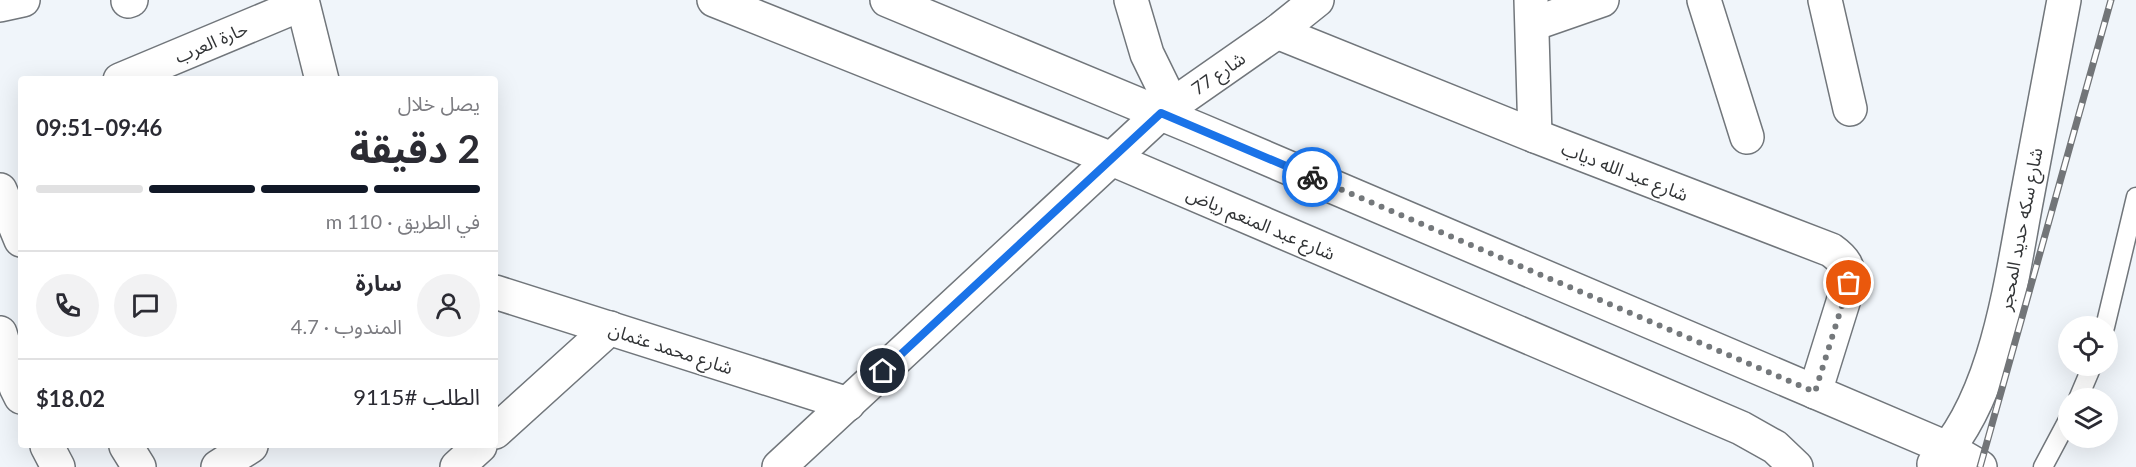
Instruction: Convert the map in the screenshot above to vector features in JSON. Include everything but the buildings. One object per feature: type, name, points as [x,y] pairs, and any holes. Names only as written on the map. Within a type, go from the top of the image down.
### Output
[{"type":"street","points":[[0,5],[22,0]]},
{"type":"street","name":"شارع عبد المنعم رياض","points":[[714,0],[1112,159],[1741,428],[1775,447],[1796,467]]},
{"type":"street","points":[[887,0],[1167,109],[1815,392],[1940,458],[1980,467]]},
{"type":"street","points":[[1131,0],[1137,26],[1167,109]]},
{"type":"street","name":"شارع 77","points":[[779,467],[1167,109],[1277,32],[1317,0]]},
{"type":"street","points":[[1535,136],[1532,12],[1602,0]]},
{"type":"street","points":[[1704,0],[1747,137]]},
{"type":"street","points":[[1825,0],[1850,109]]},
{"type":"street","name":"شارع سكه حديد المحجر","points":[[1940,458],[1982,388],[2006,308],[2064,0]]},
{"type":"street","points":[[302,2],[321,76]]},
{"type":"street","name":"حارة العرب","points":[[129,76],[302,2]]},
{"type":"street","name":"شارع عبد الله دياب","points":[[1277,32],[1535,136],[1831,250],[1843,258],[1849,270],[1849,283],[1815,392]]},
{"type":"street","points":[[0,190],[18,233]]},
{"type":"street","name":"شارع محمد عثمان","points":[[498,293],[848,404]]},
{"type":"street","points":[[498,429],[610,328]]},
{"type":"street","points":[[0,333],[12,392]]},
{"type":"street","points":[[48,448],[58,467]]},
{"type":"street","points":[[127,448],[139,467]]},
{"type":"street","points":[[218,467],[249,448]]},
{"type":"street","points":[[457,467],[478,448]]},
{"type":"lane","points":[[2108,316],[2136,197]]},
{"type":"lane","points":[[2043,467],[2058,439]]},
{"type":"railway","points":[[1980,467],[2111,0]]},
{"type":"way so far","points":[[1312,177],[1815,392],[1849,283]]},
{"type":"route","points":[[883,371],[1161,113],[1312,177]]}]
